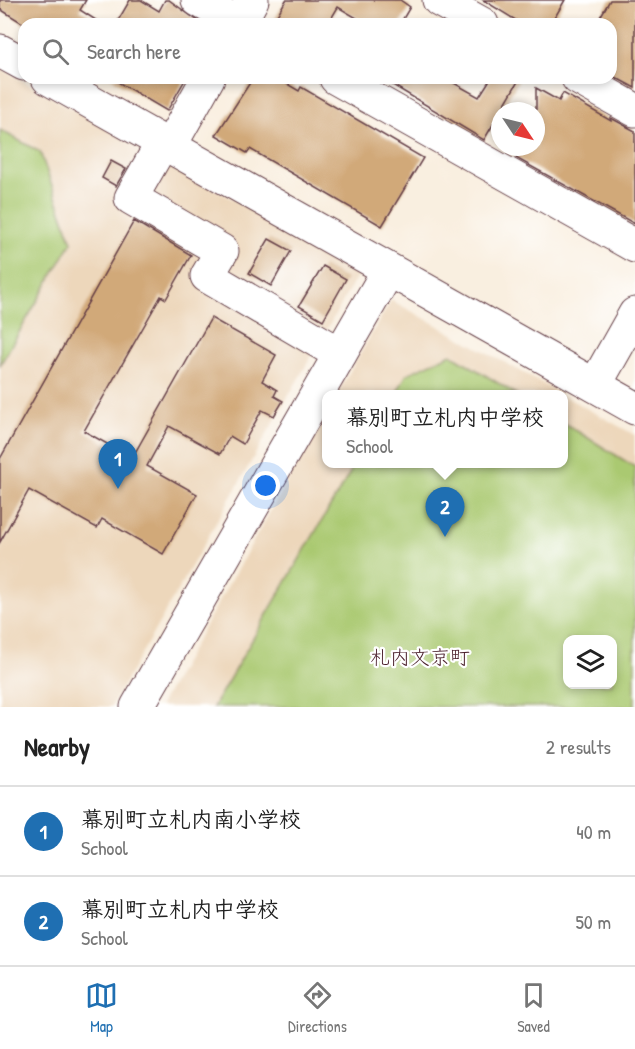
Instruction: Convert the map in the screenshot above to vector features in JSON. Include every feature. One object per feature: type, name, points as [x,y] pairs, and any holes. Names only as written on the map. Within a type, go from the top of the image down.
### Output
[{"type":"street","points":[[198,0],[229,18]]},
{"type":"street","points":[[242,18],[252,0]]},
{"type":"street","points":[[439,0],[471,18]]},
{"type":"street","points":[[0,51],[18,61]]},
{"type":"street","points":[[59,84],[635,408]]},
{"type":"street","points":[[204,84],[131,198],[222,251],[207,276],[340,354]]},
{"type":"street","points":[[347,84],[635,246]]},
{"type":"street","points":[[589,84],[635,110]]},
{"type":"street","points":[[137,707],[388,271]]},
{"type":"street","points":[[595,385],[635,315]]},
{"type":"shaded area","points":[[0,68],[18,78],[18,84],[28,84],[360,271],[111,707],[0,707]]},
{"type":"shaded area","points":[[391,300],[555,390],[339,390]]},
{"type":"shaded area","points":[[568,398],[635,435],[635,707],[159,707],[322,420],[322,468],[568,468]]},
{"type":"green space","points":[[0,130],[40,152],[72,242],[0,365]]},
{"type":"green space","points":[[451,354],[510,390],[398,390],[407,374]]},
{"type":"green space","points":[[568,425],[635,467],[635,707],[213,707],[353,468],[568,468]]},
{"type":"building","points":[[0,0],[86,0],[80,10],[93,18],[18,18],[18,20],[0,9]]},
{"type":"building","points":[[130,0],[141,0],[159,11],[165,0],[169,0],[194,18],[120,18]]},
{"type":"building","points":[[286,0],[400,0],[410,7],[404,18],[357,18],[338,7],[332,18],[276,18]]},
{"type":"building","points":[[483,0],[565,0],[554,18],[512,18]]},
{"type":"building","points":[[610,0],[635,0],[635,88],[617,78],[617,18],[600,18]]},
{"type":"building","points":[[121,84],[183,84],[167,111]]},
{"type":"building","points":[[249,84],[287,84],[299,91],[301,87],[423,158],[382,226],[250,149],[247,153],[216,135]]},
{"type":"building","points":[[391,84],[456,84],[479,97],[487,84],[517,84],[506,102],[491,102],[491,128],[484,140]]},
{"type":"building","points":[[536,88],[559,101],[563,93],[611,121],[611,118],[635,131],[635,224],[516,158],[517,156],[545,156],[545,102],[536,102]]},
{"type":"building","points":[[111,161],[126,169],[116,186],[102,178]]},
{"type":"building","points":[[134,221],[191,255],[166,299],[161,296],[84,431],[132,458],[211,318],[276,355],[262,381],[277,390],[274,396],[283,401],[274,416],[262,410],[243,444],[230,436],[220,454],[169,426],[147,466],[197,494],[163,554],[102,519],[97,528],[29,490],[0,542],[0,459]]},
{"type":"building","points":[[269,239],[291,251],[271,286],[249,273]]},
{"type":"building","points":[[323,266],[346,279],[323,320],[299,306]]},
{"type":"place","name":"幕別町立札内南小学校","points":[[118,489]]},
{"type":"place","name":"幕別町立札内中学校","points":[[445,537]]},
{"type":"district","name":"札内文京町","points":[[420,656]]}]
